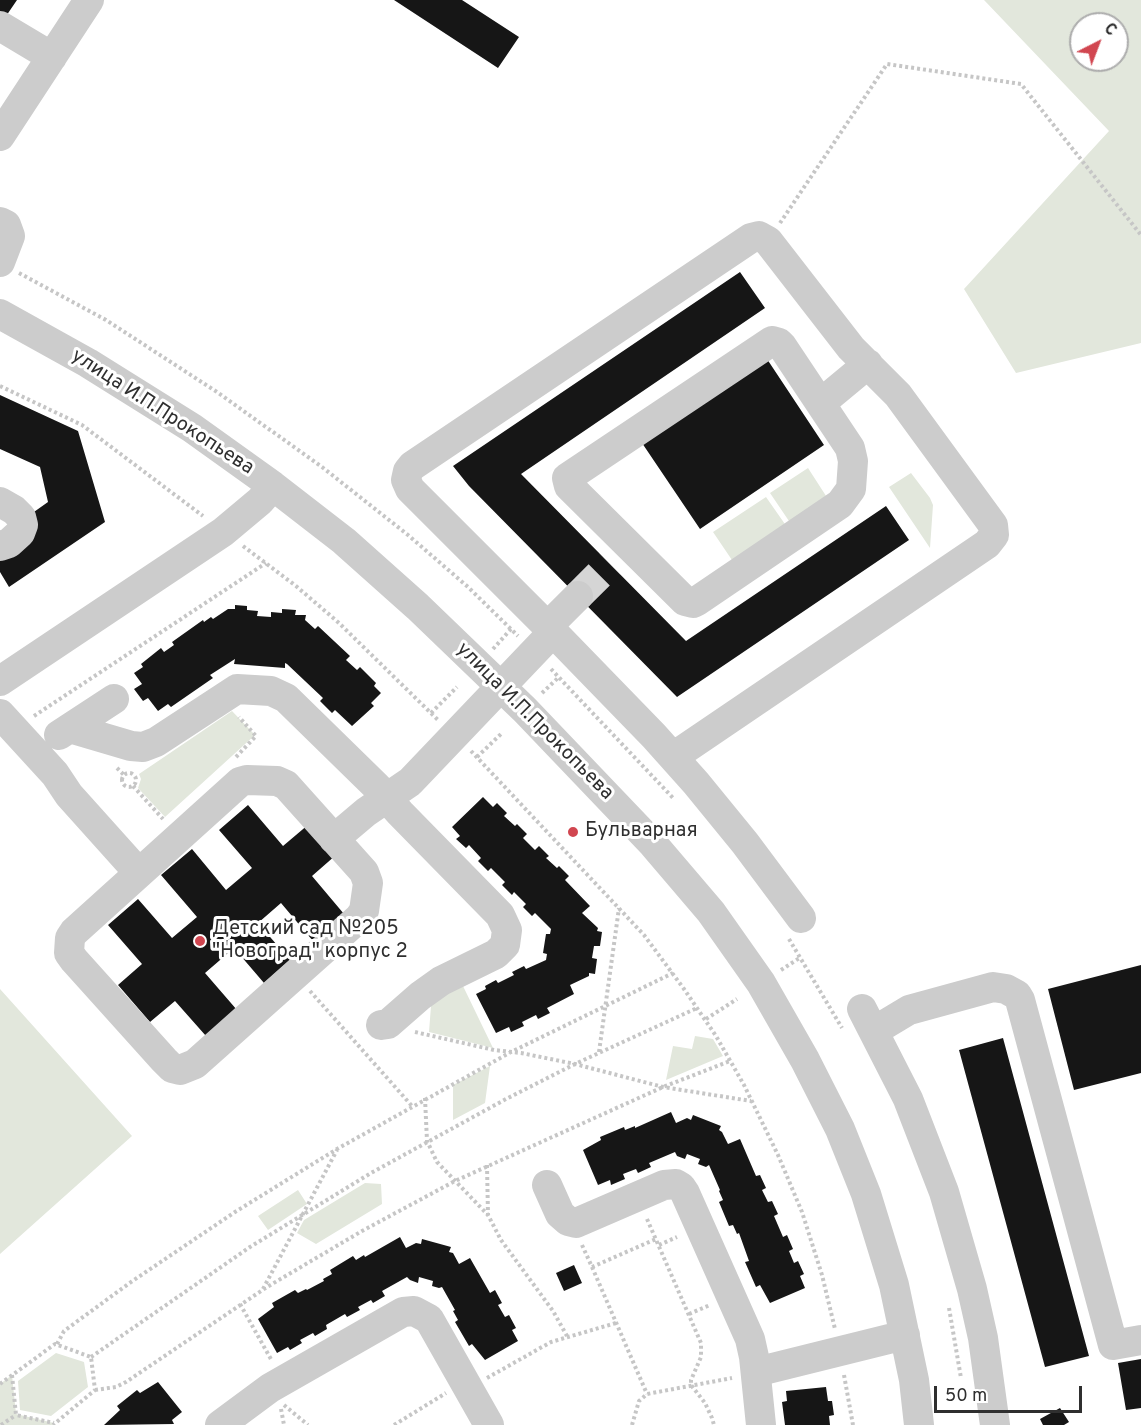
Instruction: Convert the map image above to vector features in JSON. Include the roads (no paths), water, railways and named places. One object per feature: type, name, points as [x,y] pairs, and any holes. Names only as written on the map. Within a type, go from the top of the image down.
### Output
[{"type":"street","points":[[0,135],[89,0]]},
{"type":"street","points":[[0,26],[52,57]]},
{"type":"street","points":[[0,222],[6,225],[10,236],[6,265]]},
{"type":"street","points":[[673,757],[992,540],[994,531],[993,525],[898,395],[851,348],[768,241],[759,236],[751,238],[422,459],[408,471],[406,480],[410,489],[550,629],[673,757],[745,843],[793,926]]},
{"type":"street","name":"улица И.П.Прокопьева","points":[[0,314],[88,363],[183,422],[267,493],[326,552],[406,622],[495,694],[683,909],[745,994],[774,1043],[843,1186],[872,1279],[914,1380],[919,1425]]},
{"type":"street","name":"улица И.П.Прокопьева","points":[[0,335],[65,371],[163,433],[267,493]]},
{"type":"street","points":[[772,341],[782,346],[821,404],[852,453],[851,489],[840,504],[693,603],[685,601],[619,555],[567,484],[567,478],[570,475],[772,341]]},
{"type":"street","points":[[821,404],[868,364]]},
{"type":"street","points":[[5,668],[223,532],[267,493]]},
{"type":"street","points":[[0,502],[14,510],[21,517],[23,525],[20,533],[9,543],[0,546]]},
{"type":"street","points":[[334,839],[366,812],[410,782],[495,694],[578,596]]},
{"type":"street","points":[[114,699],[64,732],[144,747],[157,742],[233,690],[246,688],[271,691],[286,698],[500,915],[507,930],[505,945],[496,954],[432,986],[385,1024]]},
{"type":"street","points":[[7,721],[55,774],[69,795],[140,873]]},
{"type":"street","points":[[247,780],[277,781],[286,785],[334,839],[364,872],[368,883],[364,911],[359,918],[195,1064],[180,1070],[172,1068],[69,953],[68,945],[74,932],[240,782],[247,780]]},
{"type":"street","points":[[995,1425],[983,1338],[959,1240],[927,1145],[908,1099],[860,1024],[993,987],[1006,989],[1017,995],[1113,1344],[1141,1340]]},
{"type":"street","points":[[547,1185],[560,1214],[568,1221],[576,1223],[670,1184],[681,1187],[746,1331],[754,1357],[761,1425]]},
{"type":"street","points":[[220,1425],[256,1397],[281,1390],[403,1312],[414,1311],[429,1319],[489,1425]]},
{"type":"street","points":[[756,1373],[896,1337]]},
{"type":"street","name":"улица И.П.Прокопьева","points":[[896,1337],[901,1425]]},
{"type":"tunnel","points":[[578,596],[610,564]]},
{"type":"place","name":"Бульварная","points":[[573,832]]},
{"type":"place","name":"Детский сад №205 \"Новоград\" корпус 2","points":[[200,941]]}]
